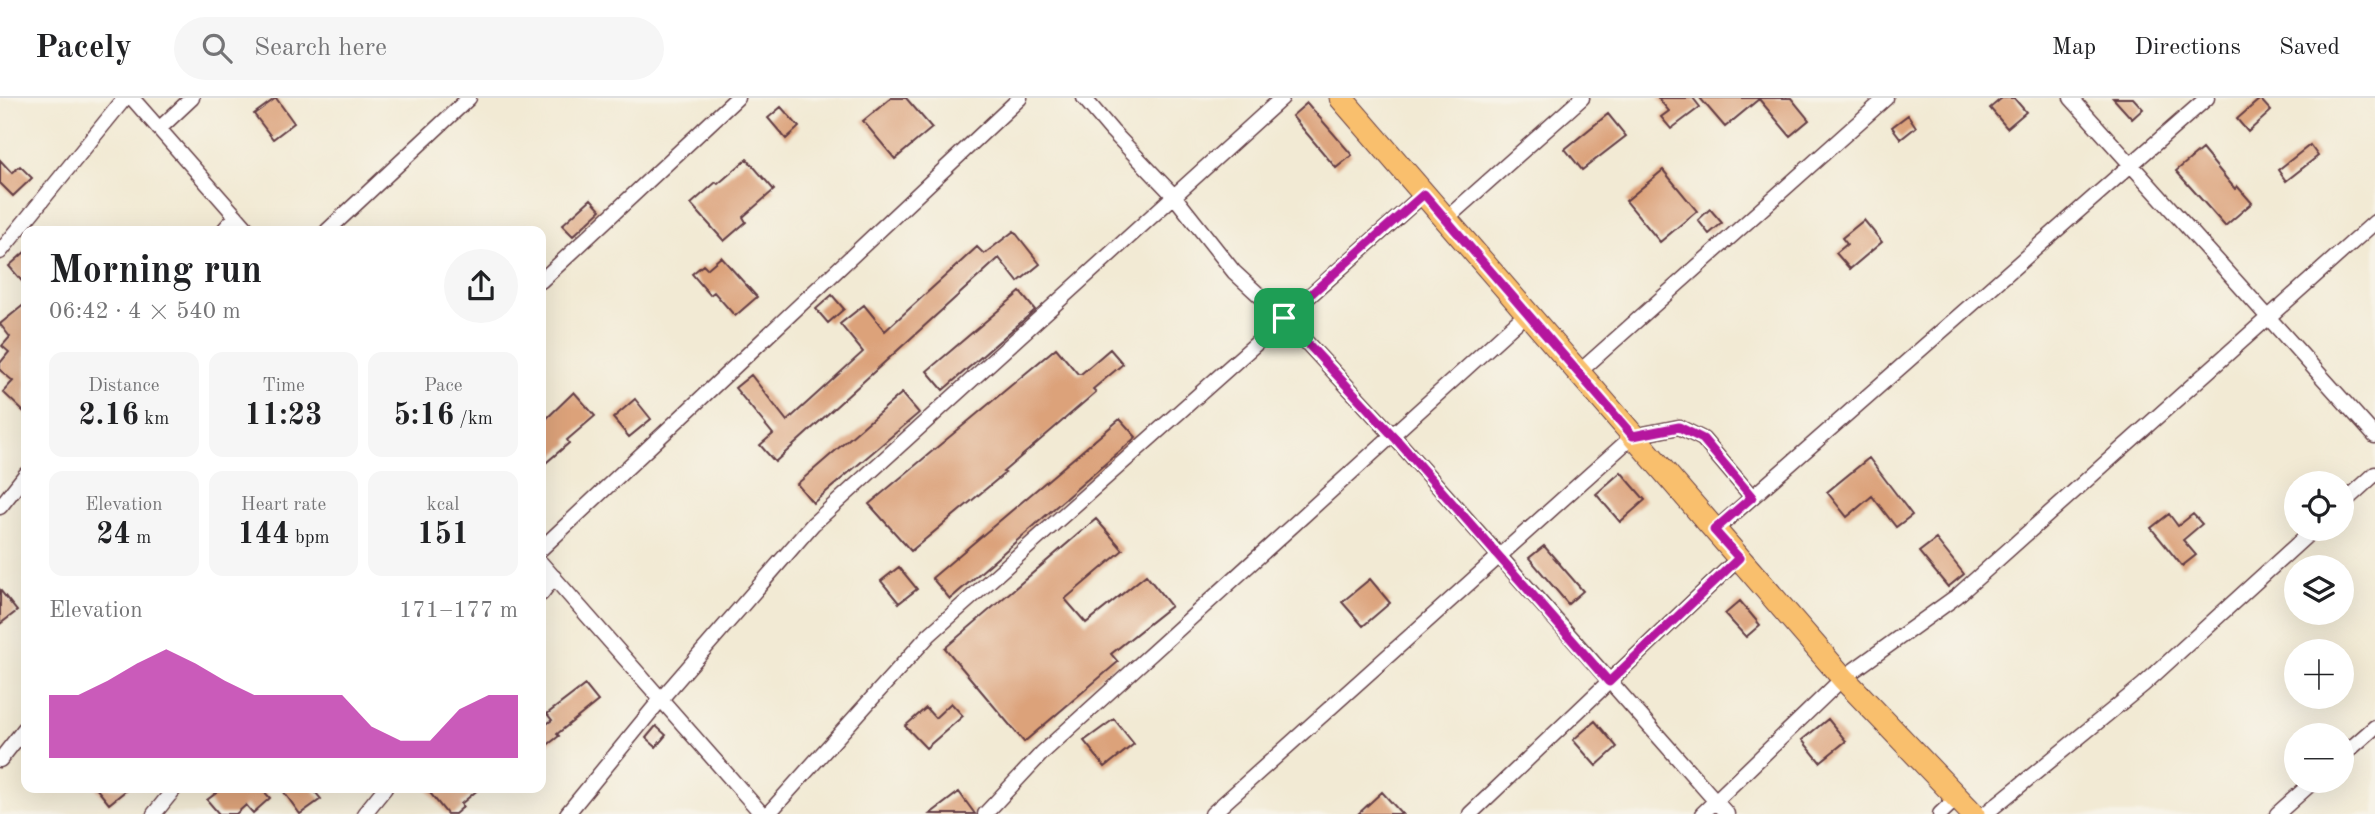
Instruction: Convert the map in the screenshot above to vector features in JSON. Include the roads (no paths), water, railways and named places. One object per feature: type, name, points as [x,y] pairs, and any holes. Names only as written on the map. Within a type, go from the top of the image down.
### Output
[{"type":"main road","points":[[1341,98],[1843,678],[1965,806]]},
{"type":"street","points":[[21,226],[125,98]]},
{"type":"street","points":[[132,98],[245,226]]},
{"type":"street","points":[[159,129],[192,98]]},
{"type":"street","points":[[332,226],[469,98]]},
{"type":"street","points":[[546,276],[737,98]]},
{"type":"street","points":[[546,544],[1020,98]]},
{"type":"street","points":[[1084,98],[1174,196],[1234,272],[1284,318],[1392,436],[1727,814]]},
{"type":"street","points":[[568,814],[661,699],[813,524],[1282,98]]},
{"type":"street","points":[[1446,219],[1582,98]]},
{"type":"street","points":[[1578,373],[1886,98]]},
{"type":"street","points":[[2071,98],[2375,436]]},
{"type":"street","points":[[1714,530],[2207,98]]},
{"type":"street","points":[[768,814],[929,635],[1424,194]]},
{"type":"street","points":[[227,226],[236,216]]},
{"type":"street","points":[[1702,814],[1843,678],[1957,596],[2375,222]]},
{"type":"street","points":[[0,252],[21,226]]},
{"type":"street","points":[[985,814],[1042,753],[1527,313]]},
{"type":"street","points":[[1212,814],[1633,436],[1679,427],[1703,439],[1752,497]]},
{"type":"street","points":[[2354,493],[2375,474]]},
{"type":"street","points":[[0,507],[21,480]]},
{"type":"street","points":[[1986,814],[2143,685],[2301,541]]},
{"type":"street","points":[[1470,814],[1739,558]]},
{"type":"street","points":[[546,569],[762,814]]},
{"type":"street","points":[[546,588],[554,578]]},
{"type":"street","points":[[2354,746],[2375,727]]},
{"type":"street","points":[[0,760],[21,733]]},
{"type":"street","points":[[154,814],[172,793]]},
{"type":"street","points":[[364,814],[381,793]]},
{"type":"street","points":[[2277,814],[2300,793]]},
{"type":"street","points":[[1940,814],[1965,806]]}]
